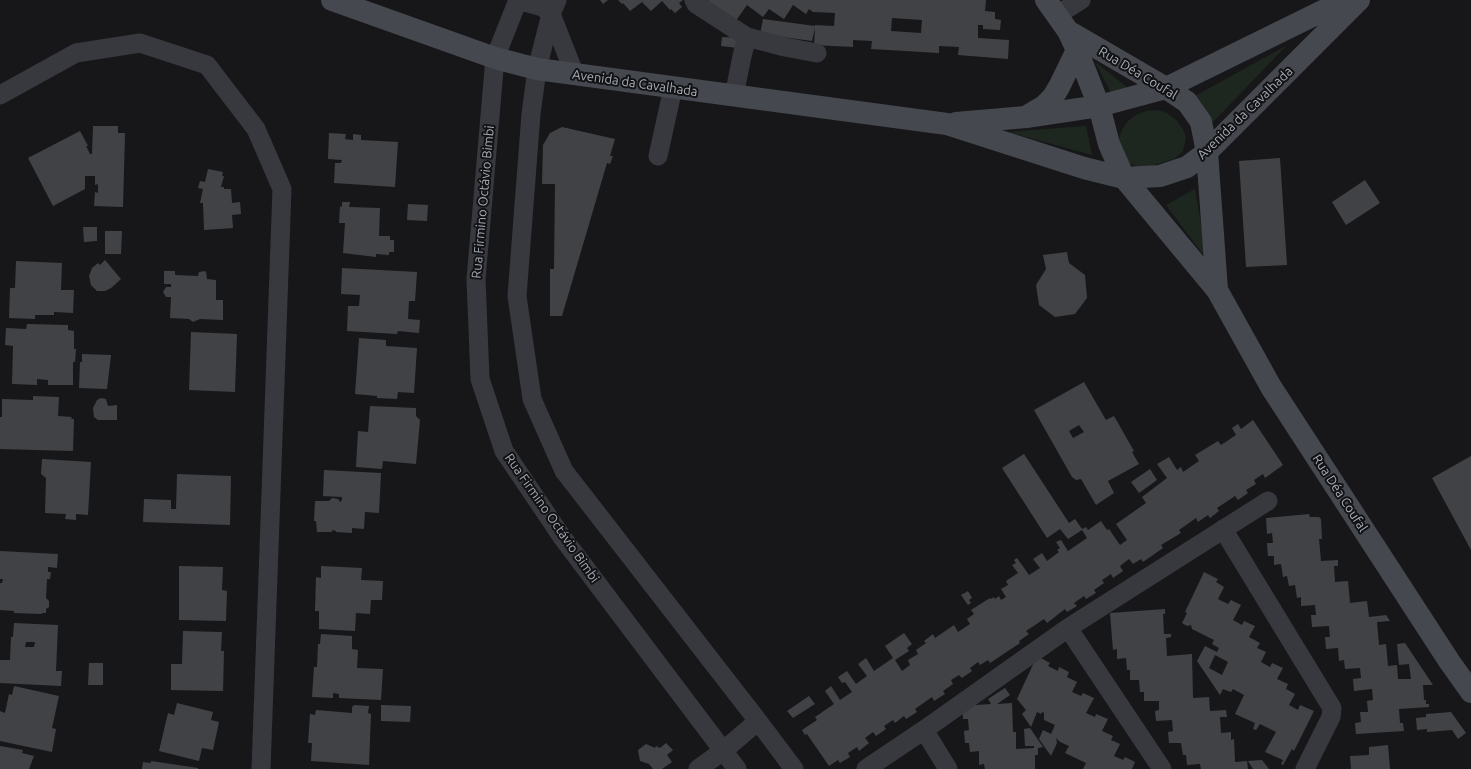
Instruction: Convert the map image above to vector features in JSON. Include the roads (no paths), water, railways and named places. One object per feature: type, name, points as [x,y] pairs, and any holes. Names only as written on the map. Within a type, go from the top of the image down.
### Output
[{"type":"main road","name":"Avenida da Cavalhada","points":[[332,0],[495,58],[537,69],[947,124],[1084,168],[1124,178],[1160,176],[1187,167],[1207,152],[1359,0]]},
{"type":"main road","name":"Avenida da Cavalhada","points":[[947,124],[1026,117],[1099,106],[1166,88],[1345,0]]},
{"type":"main road","name":"Rua Déa Coufal","points":[[1062,24],[1187,102],[1201,122],[1207,152],[1217,290]]},
{"type":"main road","name":"Rua Déa Coufal","points":[[1062,24],[1099,106],[1109,144],[1124,178],[1217,290],[1271,387],[1445,655],[1471,692]]},
{"type":"main road","points":[[1026,117],[1044,106],[1060,87],[1062,24]]},
{"type":"street","name":"Rua Firmino Octávio Bimbi","points":[[518,0],[495,58],[476,279],[480,379],[504,451],[562,537],[737,769]]},
{"type":"street","points":[[518,0],[544,7],[554,7]]},
{"type":"street","points":[[694,0],[696,4],[747,37],[785,47],[817,53]]},
{"type":"street","points":[[1062,24],[1081,0]]},
{"type":"street","points":[[554,7],[537,69],[517,296],[532,399],[564,472],[758,720],[794,769]]},
{"type":"street","points":[[554,7],[575,75]]},
{"type":"street","points":[[734,96],[747,37]]},
{"type":"street","points":[[0,95],[76,53],[140,43],[207,65],[256,129],[282,188],[260,769]]},
{"type":"street","points":[[658,156],[673,88]]},
{"type":"street","points":[[866,769],[924,730],[1068,628],[1268,501]]},
{"type":"street","points":[[1222,529],[1332,708],[1331,717],[1305,769]]},
{"type":"street","points":[[1068,628],[1162,769]]},
{"type":"street","points":[[698,769],[723,751],[758,720]]},
{"type":"street","points":[[924,730],[948,769]]}]
